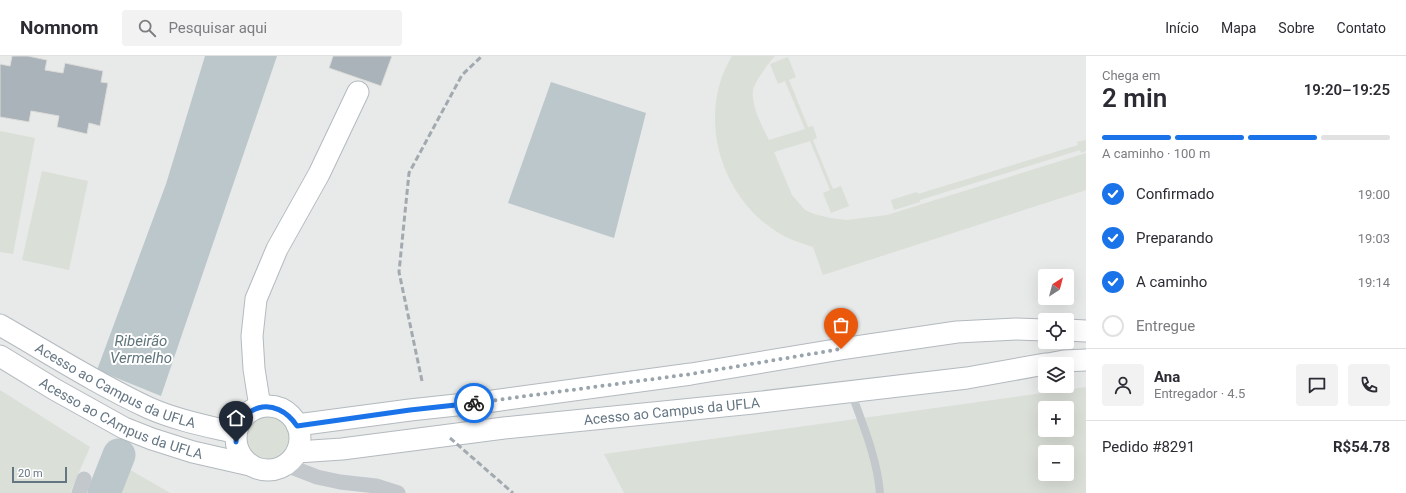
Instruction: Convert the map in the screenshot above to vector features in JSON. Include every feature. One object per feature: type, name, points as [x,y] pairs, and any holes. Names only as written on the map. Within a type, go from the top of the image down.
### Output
[{"type":"street","points":[[260,407],[254,369],[252,336],[256,299],[277,249],[319,174],[358,92]]},
{"type":"street","name":"Acesso ao Campus da UFLA","points":[[0,325],[99,382],[150,408],[194,424],[236,433]]},
{"type":"street","points":[[297,426],[684,375],[841,349],[957,332],[1016,329],[1038,330]]},
{"type":"street","points":[[1074,330],[1086,331]]},
{"type":"street","name":"Acesso ao CAmpus da UFLA","points":[[0,356],[54,389],[124,428],[152,439],[193,452],[250,465],[258,469],[277,469],[291,458]]},
{"type":"street","name":"Acesso ao Campus da UFLA","points":[[1074,361],[1086,360]]},
{"type":"street","name":"Acesso ao Campus da UFLA","points":[[291,458],[342,449],[496,429],[753,403],[966,378],[1038,365]]},
{"type":"street","points":[[250,465],[243,459],[238,451],[236,433],[239,424],[244,416],[252,411],[260,407],[271,407],[282,410],[291,416],[297,426],[299,434],[299,442],[291,458],[317,478],[376,486],[398,493]]},
{"type":"lane","points":[[850,392],[866,434],[879,479],[880,493]]},
{"type":"shaded area","points":[[0,56],[1086,56],[1086,493],[0,493]]},
{"type":"shaded area","points":[[732,56],[775,56],[759,77],[753,90],[755,109],[769,140],[805,129],[785,81],[778,84],[770,64],[788,57],[796,77],[789,80],[808,127],[813,126],[817,138],[813,140],[833,189],[841,186],[849,206],[831,213],[823,193],[830,190],[810,141],[774,152],[792,195],[805,210],[814,214],[847,220],[887,215],[1086,153],[1086,190],[823,275],[813,247],[795,241],[777,232],[757,217],[741,198],[728,176],[720,153],[715,128],[716,103],[721,79]]},
{"type":"shaded area","points":[[0,131],[35,138],[13,254],[0,252]]},
{"type":"shaded area","points":[[1086,140],[1086,151],[1081,153],[1080,150],[920,200],[920,202],[894,210],[891,200],[917,192],[918,194],[1078,145],[1077,142]]},
{"type":"shaded area","points":[[42,171],[88,181],[69,270],[22,260]]},
{"type":"shaded area","points":[[1086,387],[1086,493],[624,493],[604,454],[1043,393],[1074,393],[1074,389]]},
{"type":"shaded area","points":[[0,390],[90,447],[70,493],[0,493]]},
{"type":"shaded area","points":[[276,411],[291,422],[296,442],[286,461],[266,466],[244,454],[239,433],[252,414]]},
{"type":"shaded area","points":[[115,461],[170,493],[98,493]]},
{"type":"water","name":"Ribeirão Vermelho","points":[[205,56],[277,56],[161,396],[97,370],[166,184]]},
{"type":"water","points":[[551,82],[646,113],[614,238],[508,203]]},
{"type":"building","points":[[12,56],[28,56],[47,60],[45,70],[63,73],[65,63],[103,71],[101,82],[108,83],[100,126],[89,123],[87,134],[57,127],[59,116],[31,111],[29,122],[0,117],[0,64],[10,66]]},
{"type":"building","points":[[333,56],[392,56],[381,86],[329,68]]},
{"type":"waterway","name":"Ribeirão Vermelho","points":[[104,493],[119,455]]},
{"type":"railway","points":[[422,381],[399,272],[409,173],[462,75],[482,56]]},
{"type":"railway","points":[[450,438],[513,493]]},
{"type":"way so far","points":[[474,403],[691,374],[841,349]]},
{"type":"route","points":[[236,442],[236,433],[244,416],[260,407],[271,407],[282,410],[291,416],[297,426],[410,410],[474,403]]}]
